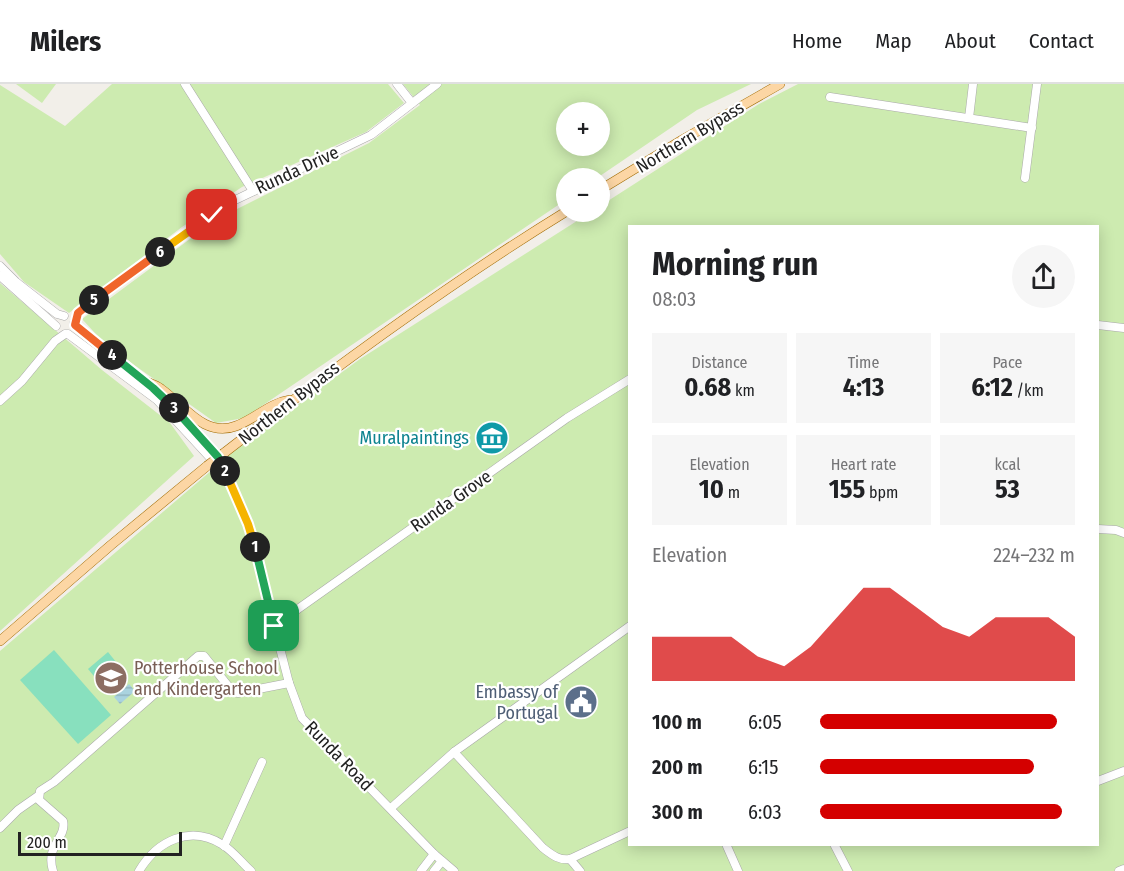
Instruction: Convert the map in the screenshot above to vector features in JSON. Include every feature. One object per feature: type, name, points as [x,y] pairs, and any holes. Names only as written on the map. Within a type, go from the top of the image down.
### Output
[{"type":"main road","name":"Northern Bypass","points":[[610,184],[780,84]]},
{"type":"main road","name":"Northern Bypass","points":[[0,641],[119,538],[294,399],[404,318],[556,218]]},
{"type":"main road","points":[[144,381],[159,387],[193,416],[213,428],[232,428],[275,404],[294,399]]},
{"type":"street","points":[[185,84],[253,191]]},
{"type":"street","points":[[397,84],[412,103]]},
{"type":"street","name":"Runda Drive","points":[[71,320],[212,215],[253,191],[371,135],[437,84]]},
{"type":"street","points":[[969,118],[973,84]]},
{"type":"street","points":[[1025,178],[1037,84]]},
{"type":"street","points":[[831,97],[1032,128]]},
{"type":"street","name":"Runda Road","points":[[0,266],[24,289],[57,314],[71,320],[162,396],[218,457],[248,524],[289,683],[302,718],[434,855],[454,871]]},
{"type":"street","name":"Runda Road","points":[[0,276],[62,331],[157,400],[227,476]]},
{"type":"street","points":[[0,401],[28,375],[62,331],[73,330],[71,320],[58,321],[62,331]]},
{"type":"street","points":[[1099,325],[1124,328]]},
{"type":"street","name":"Runda Grove","points":[[274,626],[567,418],[628,381]]},
{"type":"street","points":[[1099,529],[1116,530],[1124,534]]},
{"type":"street","points":[[391,808],[454,752],[628,627]]},
{"type":"street","points":[[0,828],[198,656],[204,656],[233,692],[289,683]]},
{"type":"street","points":[[454,752],[543,848],[557,858],[570,859],[628,832]]},
{"type":"street","points":[[224,846],[262,762]]},
{"type":"street","points":[[1099,781],[1124,771]]},
{"type":"street","points":[[38,796],[39,800],[63,820],[64,829],[55,842],[50,860],[53,871]]},
{"type":"street","points":[[139,871],[148,857],[160,846],[175,838],[198,837],[224,846],[251,871]]},
{"type":"street","points":[[727,846],[738,871]]},
{"type":"street","points":[[835,846],[848,871]]},
{"type":"street","points":[[421,871],[434,855]]},
{"type":"street","points":[[570,859],[580,871]]},
{"type":"street","points":[[434,871],[442,861]]},
{"type":"street","points":[[1119,871],[1124,869]]},
{"type":"green space","points":[[16,84],[56,84],[42,103]]},
{"type":"green space","points":[[112,84],[388,84],[404,103],[366,132],[242,187],[182,227],[69,313],[24,282],[0,254],[0,85],[65,126]]},
{"type":"green space","points":[[403,84],[751,84],[697,110],[610,169],[556,168],[556,206],[244,418],[216,423],[106,345],[82,319],[217,219],[369,143],[420,105]]},
{"type":"green space","points":[[798,84],[1124,84],[1124,871],[0,871],[0,651],[232,453],[360,359],[575,222],[610,222],[610,200],[759,104]]},
{"type":"green space","points":[[0,283],[102,370],[170,423],[194,456],[0,631]]},
{"type":"green space","points":[[54,650],[111,715],[78,744],[20,680]]},
{"type":"green space","points":[[108,652],[128,677],[108,693],[88,669]]},
{"type":"water","points":[[129,684],[135,691],[120,704],[114,697]]},
{"type":"place","name":"Muralpaintings","points":[[492,438]]},
{"type":"place","name":"Potterhouse School and Kindergarten","points":[[111,678]]},
{"type":"place","name":"Embassy of Portugal","points":[[581,702]]},
{"type":"route","points":[[212,215],[81,310],[74,322],[77,328],[162,396],[199,435],[224,466],[248,524],[274,626]]}]
